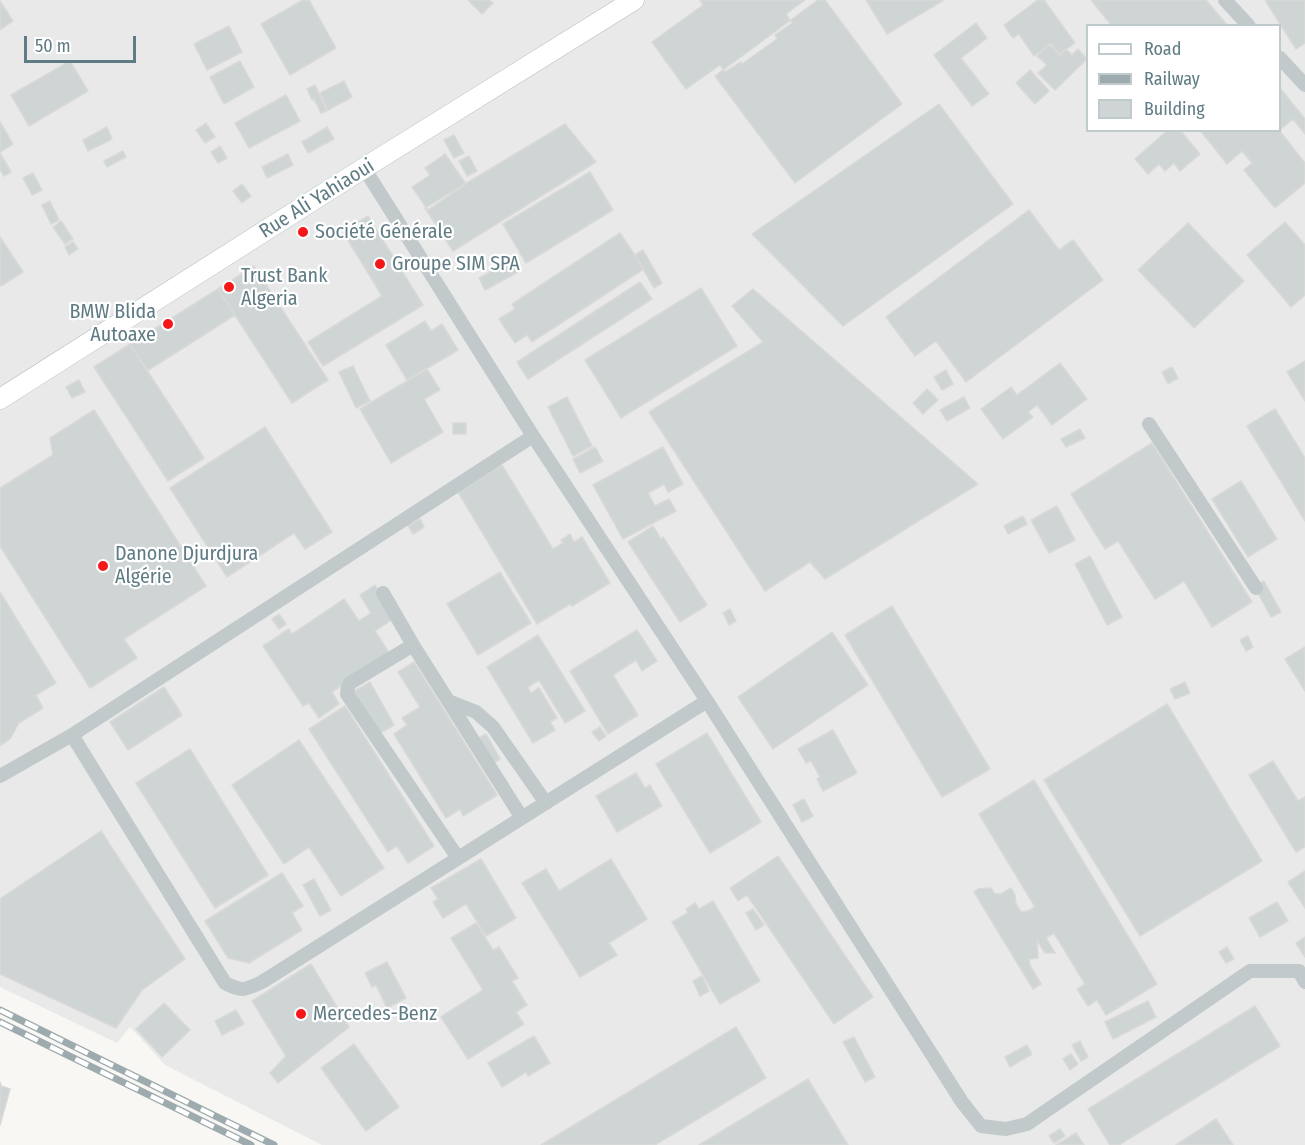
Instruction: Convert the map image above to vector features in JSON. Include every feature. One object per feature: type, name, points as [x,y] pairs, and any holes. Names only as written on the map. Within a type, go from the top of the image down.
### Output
[{"type":"main road","name":"Rue Ali Yahiaoui","points":[[0,399],[634,0]]},
{"type":"street","points":[[1225,0],[1247,24]]},
{"type":"street","points":[[1281,59],[1305,85]]},
{"type":"street","points":[[364,168],[533,436],[707,701],[962,1102],[981,1126],[1006,1129],[1027,1124],[1251,971],[1299,971],[1305,982]]},
{"type":"street","points":[[1149,424],[1256,588]]},
{"type":"street","points":[[0,777],[72,735],[533,436]]},
{"type":"street","points":[[383,593],[413,645],[522,818]]},
{"type":"street","points":[[413,645],[350,683],[347,694],[458,858]]},
{"type":"street","points":[[448,701],[476,712],[493,727],[546,803]]},
{"type":"street","points":[[72,735],[225,982],[237,989],[246,989],[262,982],[707,701]]},
{"type":"shaded area","points":[[0,0],[1305,0],[1305,1145],[322,1145],[165,1065],[130,1027],[117,1043],[0,987]]},
{"type":"building","points":[[303,0],[309,0],[336,48],[290,75],[261,24]]},
{"type":"building","points":[[468,0],[489,0],[493,3],[482,14]]},
{"type":"building","points":[[700,0],[805,0],[786,14],[792,23],[775,35],[777,39],[742,64],[741,62],[725,72],[720,65],[686,89],[652,42],[703,5]]},
{"type":"building","points":[[818,0],[825,0],[902,104],[795,183],[715,76]]},
{"type":"building","points":[[866,0],[944,0],[887,34]]},
{"type":"building","points":[[1038,0],[1044,0],[1075,43],[1059,54],[1051,43],[1034,56],[1019,34],[1013,38],[1004,25]]},
{"type":"building","points":[[1091,0],[1206,0],[1226,24],[1110,24]]},
{"type":"building","points":[[1265,0],[1305,0],[1305,43],[1296,49]]},
{"type":"building","points":[[0,1],[13,21],[0,30]]},
{"type":"building","points":[[976,23],[987,38],[961,58],[989,94],[972,106],[934,55]]},
{"type":"building","points":[[229,26],[242,52],[207,70],[194,44]]},
{"type":"building","points":[[1049,44],[1060,55],[1066,49],[1072,55],[1078,49],[1086,60],[1055,90],[1038,73],[1047,65],[1037,56]]},
{"type":"building","points":[[70,61],[88,91],[29,126],[11,95]]},
{"type":"building","points":[[240,61],[254,87],[224,104],[210,77]]},
{"type":"building","points":[[1030,70],[1049,91],[1035,104],[1016,83]]},
{"type":"building","points":[[344,81],[352,97],[328,110],[320,93]]},
{"type":"building","points":[[315,85],[327,111],[321,113],[307,89]]},
{"type":"building","points":[[1281,89],[1305,119],[1305,134],[1293,119],[1281,129]]},
{"type":"building","points":[[286,95],[300,121],[249,148],[235,123]]},
{"type":"building","points":[[939,104],[1013,204],[843,326],[752,234]]},
{"type":"building","points":[[0,122],[13,144],[0,152]]},
{"type":"building","points":[[206,123],[215,137],[205,143],[196,130]]},
{"type":"building","points":[[565,124],[596,162],[453,251],[425,208]]},
{"type":"building","points":[[107,127],[112,139],[88,151],[83,140]]},
{"type":"building","points":[[327,127],[334,139],[308,153],[302,142]]},
{"type":"building","points":[[1166,132],[1182,132],[1200,154],[1180,171],[1174,163],[1165,171],[1159,164],[1148,174],[1135,159]]},
{"type":"building","points":[[1202,132],[1281,132],[1305,163],[1305,183],[1275,208],[1244,170],[1252,163],[1242,151],[1227,164]]},
{"type":"building","points":[[454,135],[464,153],[454,158],[444,140]]},
{"type":"building","points":[[220,146],[227,158],[218,163],[211,152]]},
{"type":"building","points":[[123,151],[126,157],[107,167],[104,161]]},
{"type":"building","points":[[0,153],[11,172],[4,176],[0,170]]},
{"type":"building","points":[[288,154],[293,165],[267,178],[262,167]]},
{"type":"building","points":[[445,154],[466,184],[428,210],[412,187],[430,175],[425,168]]},
{"type":"building","points":[[469,156],[477,171],[467,176],[459,161]]},
{"type":"building","points":[[590,172],[613,210],[526,263],[503,224]]},
{"type":"building","points":[[33,173],[42,190],[32,195],[23,178]]},
{"type":"building","points":[[242,184],[251,196],[242,203],[233,191]]},
{"type":"building","points":[[50,201],[59,220],[51,224],[42,205]]},
{"type":"building","points":[[1029,210],[1059,250],[1073,240],[1103,280],[966,382],[936,341],[915,356],[886,317]]},
{"type":"building","name":"Groupe SIM SPA","points":[[368,216],[423,305],[323,366],[308,342],[382,296],[343,232]]},
{"type":"building","points":[[61,221],[73,239],[65,244],[53,227]]},
{"type":"building","points":[[1285,222],[1305,245],[1305,295],[1291,307],[1247,255]]},
{"type":"building","points":[[1188,223],[1244,281],[1194,328],[1138,270]]},
{"type":"building","points":[[620,233],[644,269],[532,342],[527,335],[515,343],[499,319],[515,309],[512,304]]},
{"type":"building","points":[[0,237],[23,272],[1,286],[0,284]]},
{"type":"building","points":[[73,242],[78,249],[69,255],[65,247]]},
{"type":"building","points":[[643,250],[662,283],[654,288],[635,255]]},
{"type":"building","points":[[511,260],[518,272],[485,290],[479,278]]},
{"type":"building","points":[[254,266],[328,380],[292,403],[218,289]]},
{"type":"building","points":[[640,282],[652,299],[528,379],[517,362]]},
{"type":"building","points":[[701,288],[737,346],[621,418],[585,360]]},
{"type":"building","points":[[218,289],[235,315],[147,371],[130,344]]},
{"type":"building","points":[[753,289],[978,484],[825,579],[810,562],[765,591],[649,412],[763,342],[732,306]]},
{"type":"building","points":[[425,321],[431,331],[442,324],[458,350],[407,380],[386,345]]},
{"type":"building","points":[[130,344],[204,458],[168,481],[94,367]]},
{"type":"building","points":[[1305,361],[1305,401],[1287,372]]},
{"type":"building","points":[[1060,363],[1087,399],[1052,425],[1037,405],[1028,412],[1033,417],[1003,439],[981,409],[1011,387],[1017,395]]},
{"type":"building","points":[[353,366],[370,401],[356,408],[339,372]]},
{"type":"building","points":[[1172,367],[1178,378],[1168,384],[1162,372]]},
{"type":"building","points":[[427,369],[440,390],[424,399],[443,432],[391,463],[360,409]]},
{"type":"building","points":[[946,370],[953,384],[942,390],[934,377]]},
{"type":"building","points":[[79,380],[85,392],[72,398],[66,387]]},
{"type":"building","points":[[927,389],[938,400],[923,414],[913,403]]},
{"type":"building","points":[[567,397],[592,446],[573,456],[548,407]]},
{"type":"building","points":[[964,397],[970,408],[947,421],[940,410]]},
{"type":"building","points":[[1275,409],[1305,458],[1305,521],[1247,426]]},
{"type":"building","name":"Danone Djurdjura Algérie","points":[[94,410],[206,586],[124,639],[137,658],[90,688],[0,546],[0,488],[53,455],[50,438]]},
{"type":"building","points":[[453,423],[466,423],[466,434],[453,434]]},
{"type":"building","points":[[265,427],[332,532],[305,549],[294,533],[227,577],[170,488]]},
{"type":"building","points":[[1080,429],[1085,438],[1066,447],[1061,439]]},
{"type":"building","points":[[1152,443],[1252,602],[1212,627],[1184,581],[1155,599],[1118,541],[1105,549],[1071,494]]},
{"type":"building","points":[[595,447],[603,461],[580,473],[573,459]]},
{"type":"building","points":[[663,447],[683,484],[668,492],[664,484],[648,493],[655,506],[669,499],[676,511],[623,539],[593,485]]},
{"type":"building","points":[[502,465],[553,549],[563,543],[561,540],[570,534],[574,542],[582,537],[610,583],[537,624],[458,492]]},
{"type":"building","points":[[1241,481],[1277,539],[1248,557],[1212,499]]},
{"type":"building","points":[[1057,506],[1075,540],[1049,553],[1031,520]]},
{"type":"building","points":[[1023,516],[1027,524],[1008,534],[1004,526]]},
{"type":"building","points":[[420,519],[424,527],[413,534],[408,526]]},
{"type":"building","points":[[653,526],[661,539],[663,537],[707,605],[680,622],[628,542]]},
{"type":"building","points":[[1090,556],[1122,617],[1107,625],[1075,564]]},
{"type":"building","points":[[500,572],[531,623],[478,655],[447,604]]},
{"type":"building","points":[[1264,581],[1281,612],[1271,617],[1254,586]]},
{"type":"building","points":[[375,585],[396,617],[375,631],[390,654],[332,692],[339,704],[319,718],[309,703],[303,706],[263,646],[289,629],[292,634],[344,599],[359,621],[371,613],[360,595]]},
{"type":"building","points":[[0,592],[56,683],[36,695],[43,708],[19,723],[10,739],[0,746]]},
{"type":"building","points":[[892,606],[990,769],[942,797],[845,635]]},
{"type":"building","points":[[730,609],[736,621],[729,625],[723,613]]},
{"type":"building","points":[[279,614],[286,624],[279,629],[272,619]]},
{"type":"building","points":[[637,630],[657,661],[642,671],[636,660],[613,675],[638,715],[608,734],[570,671]]},
{"type":"building","points":[[832,632],[868,685],[773,749],[738,697]]},
{"type":"building","points":[[538,635],[585,711],[565,723],[539,680],[528,687],[531,693],[539,688],[557,718],[550,722],[555,730],[533,743],[487,667]]},
{"type":"building","points":[[1248,636],[1253,647],[1246,651],[1240,640]]},
{"type":"building","points":[[1305,647],[1305,691],[1285,659]]},
{"type":"building","points":[[414,662],[497,795],[463,816],[460,809],[446,818],[394,734],[407,725],[402,718],[420,707],[398,672]]},
{"type":"building","points":[[370,682],[394,725],[375,736],[351,693]]},
{"type":"building","points":[[1185,682],[1190,693],[1175,699],[1170,689]]},
{"type":"building","points":[[164,687],[182,715],[128,750],[110,722]]},
{"type":"building","points":[[1167,704],[1262,861],[1140,936],[1044,780]]},
{"type":"building","points":[[345,706],[434,846],[408,863],[397,846],[388,852],[309,729]]},
{"type":"building","points":[[600,727],[606,736],[599,741],[592,732]]},
{"type":"building","points":[[833,730],[857,773],[823,791],[817,779],[820,777],[811,761],[806,763],[798,749]]},
{"type":"building","points":[[707,733],[761,822],[710,853],[656,764]]},
{"type":"building","points":[[486,734],[500,759],[493,763],[479,738]]},
{"type":"building","points":[[299,740],[384,868],[341,896],[309,847],[284,864],[232,785]]},
{"type":"building","points":[[190,749],[268,875],[215,908],[136,783]]},
{"type":"building","points":[[1273,761],[1298,801],[1305,797],[1305,847],[1296,852],[1249,775]]},
{"type":"building","points":[[636,773],[645,788],[650,785],[662,806],[617,832],[596,796]]},
{"type":"building","points":[[1034,780],[1157,984],[1106,1015],[1097,1000],[1088,1006],[1077,989],[1085,984],[1054,933],[1046,938],[1055,953],[1045,953],[1037,940],[1038,958],[1029,959],[1041,984],[1033,989],[974,892],[978,889],[991,888],[995,894],[1001,894],[1011,888],[1021,912],[1035,907],[979,814]]},
{"type":"building","points":[[804,799],[813,816],[802,822],[793,805]]},
{"type":"building","points":[[101,831],[185,959],[142,990],[116,1028],[0,974],[0,899]]},
{"type":"building","points":[[778,856],[873,997],[834,1024],[747,895],[738,901],[730,888]]},
{"type":"building","points":[[481,859],[516,918],[486,936],[466,904],[443,918],[433,902],[438,899],[431,888]]},
{"type":"building","points":[[611,859],[647,919],[609,943],[617,955],[580,977],[522,883],[546,869],[559,891]]},
{"type":"building","points":[[1305,871],[1305,908],[1288,882]]},
{"type":"building","points":[[282,873],[303,906],[292,913],[302,930],[249,963],[228,958],[205,921]]},
{"type":"building","points":[[314,879],[331,910],[320,916],[303,885]]},
{"type":"building","points":[[713,901],[760,981],[720,1004],[672,922],[688,913],[686,909],[695,903],[699,909]]},
{"type":"building","points":[[1277,902],[1288,921],[1260,937],[1249,918]]},
{"type":"building","points":[[753,909],[764,925],[756,930],[746,913]]},
{"type":"building","points":[[476,923],[493,950],[499,947],[518,978],[512,981],[527,1005],[516,1012],[524,1024],[468,1059],[441,1017],[483,990],[451,938]]},
{"type":"building","points":[[1305,937],[1305,957],[1296,943]]},
{"type":"building","points":[[1227,947],[1234,959],[1226,963],[1219,952]]},
{"type":"building","points":[[387,962],[406,998],[387,1008],[376,985],[372,987],[365,973]]},
{"type":"building","name":"Mercedes-Benz","points":[[311,964],[349,1027],[278,1083],[270,1073],[286,1056],[252,1001]]},
{"type":"building","points":[[702,976],[709,991],[700,996],[693,981]]},
{"type":"building","points":[[1148,1001],[1156,1017],[1113,1039],[1105,1022]]},
{"type":"building","points":[[164,1003],[190,1030],[162,1057],[136,1029]]},
{"type":"building","points":[[1255,1006],[1280,1046],[1119,1145],[1110,1145],[1088,1109]]},
{"type":"building","points":[[236,1010],[244,1024],[222,1035],[215,1021]]},
{"type":"building","points":[[736,1027],[766,1078],[655,1145],[541,1145]]},
{"type":"building","points":[[534,1036],[550,1063],[528,1076],[526,1072],[502,1087],[488,1063]]},
{"type":"building","points":[[854,1037],[875,1077],[865,1082],[843,1042]]},
{"type":"building","points":[[1080,1041],[1088,1057],[1081,1061],[1072,1045]]},
{"type":"building","points":[[354,1044],[399,1107],[366,1131],[321,1068]]},
{"type":"building","points":[[1027,1045],[1032,1054],[1010,1067],[1005,1057]]},
{"type":"building","points":[[1071,1054],[1078,1064],[1070,1070],[1063,1059]]},
{"type":"building","points":[[808,1079],[848,1145],[699,1145]]},
{"type":"building","points":[[0,1082],[1,1086],[10,1089],[0,1125]]},
{"type":"building","points":[[1216,1119],[1233,1145],[1176,1145]]},
{"type":"building","points":[[1060,1129],[1065,1136],[1054,1143],[1049,1136]]},
{"type":"building","points":[[1076,1133],[1084,1145],[1056,1145]]},
{"type":"railway","points":[[0,1010],[274,1145]]},
{"type":"railway","points":[[0,1022],[251,1145]]},
{"type":"place","name":"Société Générale","points":[[303,232]]},
{"type":"place","name":"Groupe SIM SPA","points":[[380,264]]},
{"type":"place","name":"Trust Bank Algeria","points":[[229,287]]},
{"type":"place","name":"BMW Blida Autoaxe","points":[[168,324]]},
{"type":"place","name":"Danone Djurdjura Algérie","points":[[103,566]]},
{"type":"place","name":"Mercedes-Benz","points":[[301,1014]]}]
